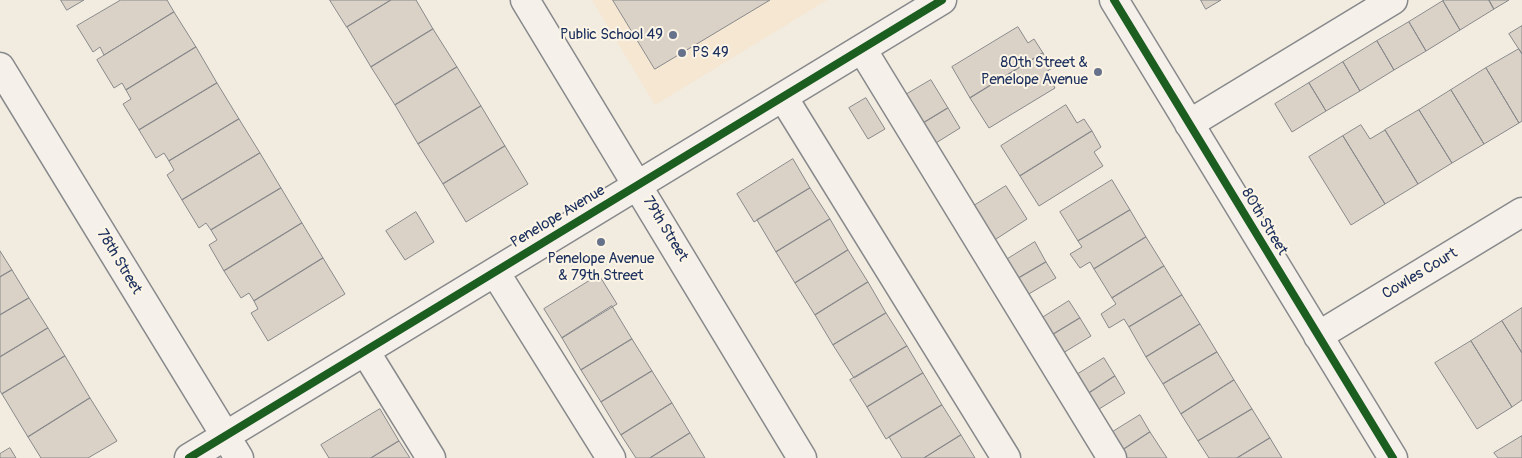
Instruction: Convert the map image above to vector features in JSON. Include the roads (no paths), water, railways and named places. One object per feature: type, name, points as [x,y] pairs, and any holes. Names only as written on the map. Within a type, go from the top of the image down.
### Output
[{"type":"street","name":"79th Street","points":[[525,0],[802,458]]},
{"type":"street","name":"Penelope Avenue","points":[[189,458],[232,447],[365,350],[942,0]]},
{"type":"street","name":"80th Street","points":[[1114,0],[1393,458]]},
{"type":"street","points":[[1188,124],[1393,0]]},
{"type":"street","points":[[862,49],[1112,458]]},
{"type":"street","name":"78th Street","points":[[0,67],[232,447]]},
{"type":"street","points":[[783,97],[1006,458]]},
{"type":"street","name":"Cowles Court","points":[[1318,336],[1522,212]]},
{"type":"street","points":[[495,272],[611,458]]},
{"type":"street","points":[[365,350],[431,458]]},
{"type":"place","name":"Public School 49","points":[[673,35]]},
{"type":"place","name":"PS 49","points":[[682,53]]},
{"type":"place","name":"80th Street & Penelope Avenue","points":[[1098,72]]},
{"type":"place","name":"Penelope Avenue & 79th Street","points":[[601,242]]}]
